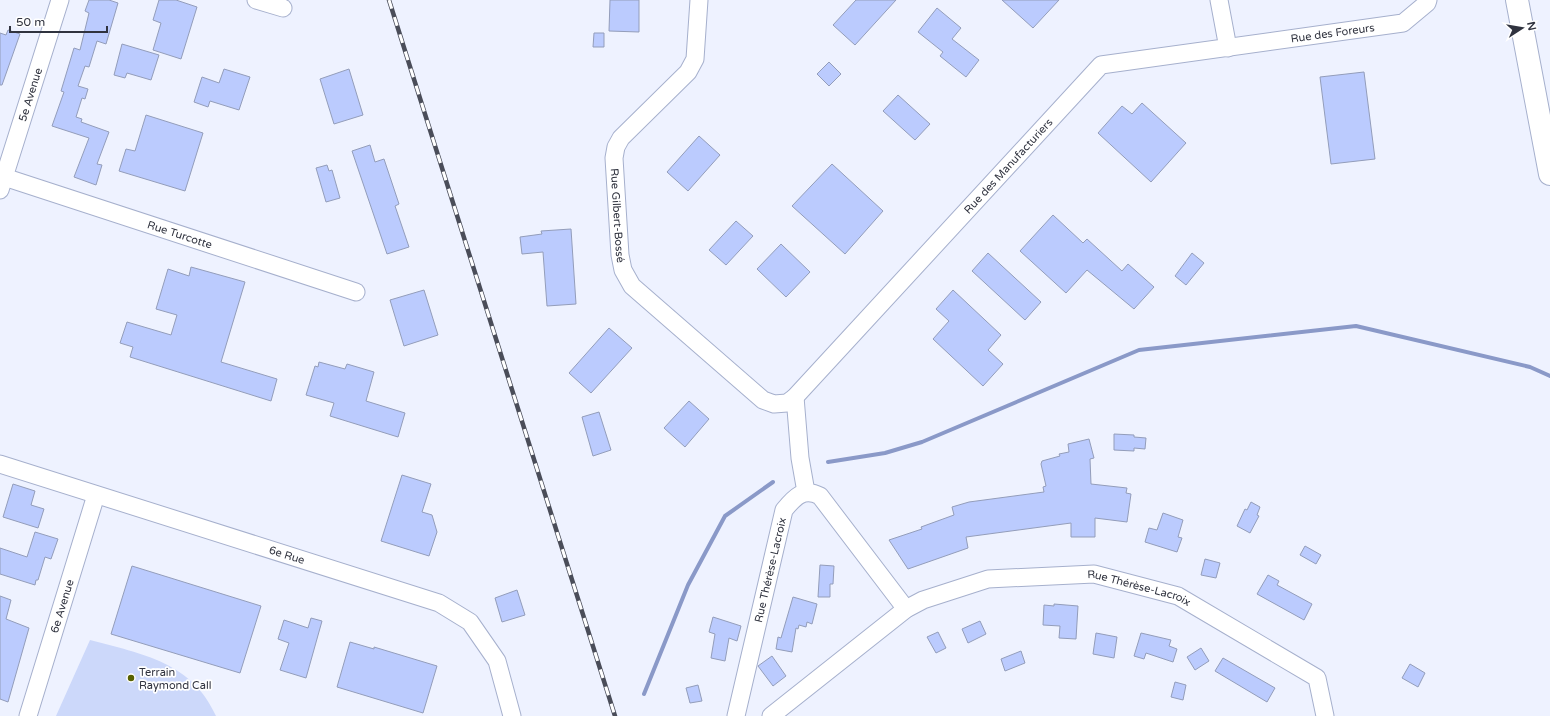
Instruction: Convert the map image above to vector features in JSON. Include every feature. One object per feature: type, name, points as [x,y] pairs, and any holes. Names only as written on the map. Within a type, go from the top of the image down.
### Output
[{"type":"highway","points":[[1517,0],[1550,174]]},
{"type":"street","name":"5e Avenue","points":[[2,184],[60,0]]},
{"type":"street","points":[[256,0],[283,8]]},
{"type":"street","name":"Rue Gilbert-Bossé","points":[[699,0],[695,59],[688,72],[621,138],[616,147],[614,158],[620,255],[623,270],[632,286],[763,400]]},
{"type":"street","points":[[1219,0],[1228,48]]},
{"type":"street","name":"Rue des Foreurs","points":[[1228,48],[1404,23],[1427,3],[1428,0]]},
{"type":"street","name":"Rue des Manufacturiers","points":[[763,400],[774,404],[786,403],[795,397],[1101,65],[1228,48]]},
{"type":"street","name":"Rue Turcotte","points":[[2,184],[356,292]]},
{"type":"street","points":[[795,397],[800,458],[806,492],[813,492],[820,496],[906,609]]},
{"type":"street","name":"6e Rue","points":[[0,464],[439,603],[470,622],[497,661],[512,716]]},
{"type":"street","name":"Rue Thérèse-Lacroix","points":[[736,716],[784,510],[796,496],[806,492]]},
{"type":"street","name":"6e Avenue","points":[[28,716],[96,495]]},
{"type":"street","name":"Rue Thérèse-Lacroix","points":[[771,716],[906,609],[923,600],[988,579],[1094,574],[1178,596],[1317,678],[1325,716]]},
{"type":"shaded area","name":"Terrain Raymond Call","points":[[90,640],[146,656],[164,663],[179,672],[194,683],[206,698],[216,716],[56,716]]},
{"type":"building","points":[[89,0],[109,0],[118,3],[106,44],[97,41],[89,67],[85,66],[78,86],[88,89],[85,99],[82,98],[76,117],[82,119],[81,122],[109,132],[97,164],[102,165],[96,185],[74,177],[89,138],[52,126],[64,92],[61,91],[74,48],[80,50],[89,13],[85,11]]},
{"type":"building","points":[[159,0],[176,0],[197,7],[181,59],[153,50],[161,23],[153,20]]},
{"type":"building","points":[[610,0],[639,0],[639,32],[609,31]]},
{"type":"building","points":[[856,0],[896,0],[855,45],[833,25]]},
{"type":"building","points":[[1002,0],[1059,0],[1033,28]]},
{"type":"building","points":[[937,8],[961,28],[952,39],[979,60],[966,77],[940,56],[943,52],[918,32]]},
{"type":"building","points":[[8,30],[20,34],[2,85],[0,85],[0,33],[6,35]]},
{"type":"building","points":[[594,33],[604,33],[604,47],[593,47]]},
{"type":"building","points":[[122,44],[159,55],[151,80],[127,73],[125,78],[114,75]]},
{"type":"building","points":[[829,62],[841,74],[829,86],[817,74]]},
{"type":"building","points":[[224,69],[250,77],[239,110],[210,101],[208,107],[194,102],[202,77],[219,83]]},
{"type":"building","points":[[349,69],[363,115],[334,124],[320,79]]},
{"type":"building","points":[[1364,72],[1375,159],[1331,164],[1320,77]]},
{"type":"building","points":[[898,95],[930,124],[915,140],[883,111]]},
{"type":"building","points":[[1142,103],[1186,143],[1151,182],[1098,133],[1122,106],[1132,114]]},
{"type":"building","points":[[146,115],[203,133],[185,191],[119,171],[126,149],[135,151]]},
{"type":"building","points":[[699,136],[720,155],[688,191],[667,172]]},
{"type":"building","points":[[370,145],[375,162],[384,159],[399,204],[395,206],[409,247],[387,254],[352,151]]},
{"type":"building","points":[[832,164],[883,211],[845,254],[792,206]]},
{"type":"building","points":[[327,165],[329,171],[332,170],[340,198],[326,202],[316,168]]},
{"type":"building","points":[[1053,215],[1083,243],[1087,239],[1122,271],[1128,264],[1154,287],[1134,309],[1087,270],[1066,293],[1020,251]]},
{"type":"building","points":[[736,221],[753,236],[726,265],[709,250]]},
{"type":"building","points":[[571,229],[576,304],[547,306],[543,252],[522,254],[520,237],[542,234],[541,231]]},
{"type":"building","points":[[781,244],[810,272],[786,297],[757,269]]},
{"type":"building","points":[[988,253],[1041,302],[1025,320],[972,271]]},
{"type":"building","points":[[1192,253],[1204,263],[1186,285],[1175,276]]},
{"type":"building","points":[[191,267],[245,282],[221,362],[277,379],[271,401],[130,357],[133,347],[120,343],[127,322],[171,335],[177,315],[156,309],[168,269],[189,276]]},
{"type":"building","points":[[424,290],[438,335],[404,346],[390,300]]},
{"type":"building","points":[[953,290],[1001,335],[988,350],[1003,364],[983,386],[933,339],[949,321],[936,309]]},
{"type":"building","points":[[609,328],[632,348],[591,393],[569,373]]},
{"type":"building","points":[[319,362],[345,369],[347,364],[374,372],[366,401],[405,413],[398,437],[330,416],[334,403],[306,395],[315,366],[318,367]]},
{"type":"building","points":[[689,401],[709,419],[685,447],[664,428]]},
{"type":"building","points":[[599,412],[611,450],[593,456],[582,417]]},
{"type":"building","points":[[1114,434],[1134,435],[1134,437],[1146,438],[1145,449],[1134,448],[1134,451],[1114,450]]},
{"type":"building","points":[[1089,439],[1094,458],[1090,459],[1091,484],[1127,488],[1126,493],[1131,494],[1127,522],[1095,518],[1095,537],[1071,537],[1071,523],[966,537],[968,548],[908,569],[889,540],[922,529],[921,527],[954,515],[952,507],[969,502],[1044,492],[1043,487],[1046,486],[1041,464],[1042,461],[1060,456],[1059,454],[1069,452],[1068,444]]},
{"type":"building","points":[[402,475],[431,484],[422,512],[432,515],[437,532],[429,556],[381,541]]},
{"type":"building","points":[[13,484],[35,491],[31,505],[44,509],[38,528],[3,517]]},
{"type":"building","points":[[1251,502],[1260,507],[1257,515],[1259,516],[1250,533],[1237,526],[1245,509],[1247,510]]},
{"type":"building","points":[[1163,513],[1183,520],[1178,537],[1182,538],[1177,552],[1145,542],[1149,528],[1157,530]]},
{"type":"building","points":[[35,532],[58,539],[51,559],[45,557],[35,585],[0,574],[0,548],[27,557]]},
{"type":"building","points":[[1305,546],[1321,555],[1316,564],[1300,555]]},
{"type":"building","points":[[1205,559],[1220,563],[1216,578],[1201,575]]},
{"type":"building","points":[[820,565],[834,566],[833,584],[830,584],[830,597],[818,597]]},
{"type":"building","points":[[132,566],[261,606],[240,673],[111,634]]},
{"type":"building","points":[[1268,575],[1279,581],[1277,585],[1312,604],[1304,620],[1257,594]]},
{"type":"building","points":[[517,590],[525,615],[502,622],[495,598]]},
{"type":"building","points":[[0,596],[11,600],[6,619],[29,628],[8,702],[0,699]]},
{"type":"building","points":[[793,597],[817,604],[812,624],[807,622],[806,627],[799,625],[798,629],[796,628],[792,652],[776,649],[778,637],[781,638]]},
{"type":"building","points":[[1054,604],[1078,606],[1076,639],[1059,638],[1060,626],[1043,625],[1044,605],[1054,606]]},
{"type":"building","points":[[713,617],[741,626],[737,641],[729,638],[725,661],[711,658],[715,634],[709,632]]},
{"type":"building","points":[[311,618],[322,621],[306,678],[280,670],[289,643],[278,639],[284,620],[308,628]]},
{"type":"building","points":[[980,621],[986,634],[968,643],[962,629]]},
{"type":"building","points":[[938,632],[946,648],[936,653],[927,637]]},
{"type":"building","points":[[1096,633],[1117,637],[1114,658],[1093,654]]},
{"type":"building","points":[[1141,633],[1171,640],[1169,646],[1177,649],[1173,662],[1146,653],[1144,659],[1134,656]]},
{"type":"building","points":[[350,642],[374,649],[374,647],[437,666],[423,713],[337,687]]},
{"type":"building","points":[[1201,648],[1209,661],[1195,670],[1187,657]]},
{"type":"building","points":[[1021,651],[1025,663],[1005,671],[1001,659]]},
{"type":"building","points":[[772,656],[786,676],[773,686],[758,666]]},
{"type":"building","points":[[1223,658],[1275,688],[1267,702],[1215,671]]},
{"type":"building","points":[[1410,664],[1425,673],[1418,687],[1402,678]]},
{"type":"building","points":[[1175,682],[1186,685],[1183,700],[1171,697]]},
{"type":"building","points":[[698,685],[702,701],[690,703],[686,688]]},
{"type":"waterway","points":[[828,462],[885,453],[922,442],[1139,350],[1356,326],[1530,367],[1550,376]]},
{"type":"waterway","points":[[644,694],[688,585],[725,516],[773,482]]},
{"type":"railway","points":[[389,0],[615,716]]},
{"type":"place","name":"Terrain Raymond Call","points":[[131,678]]}]
